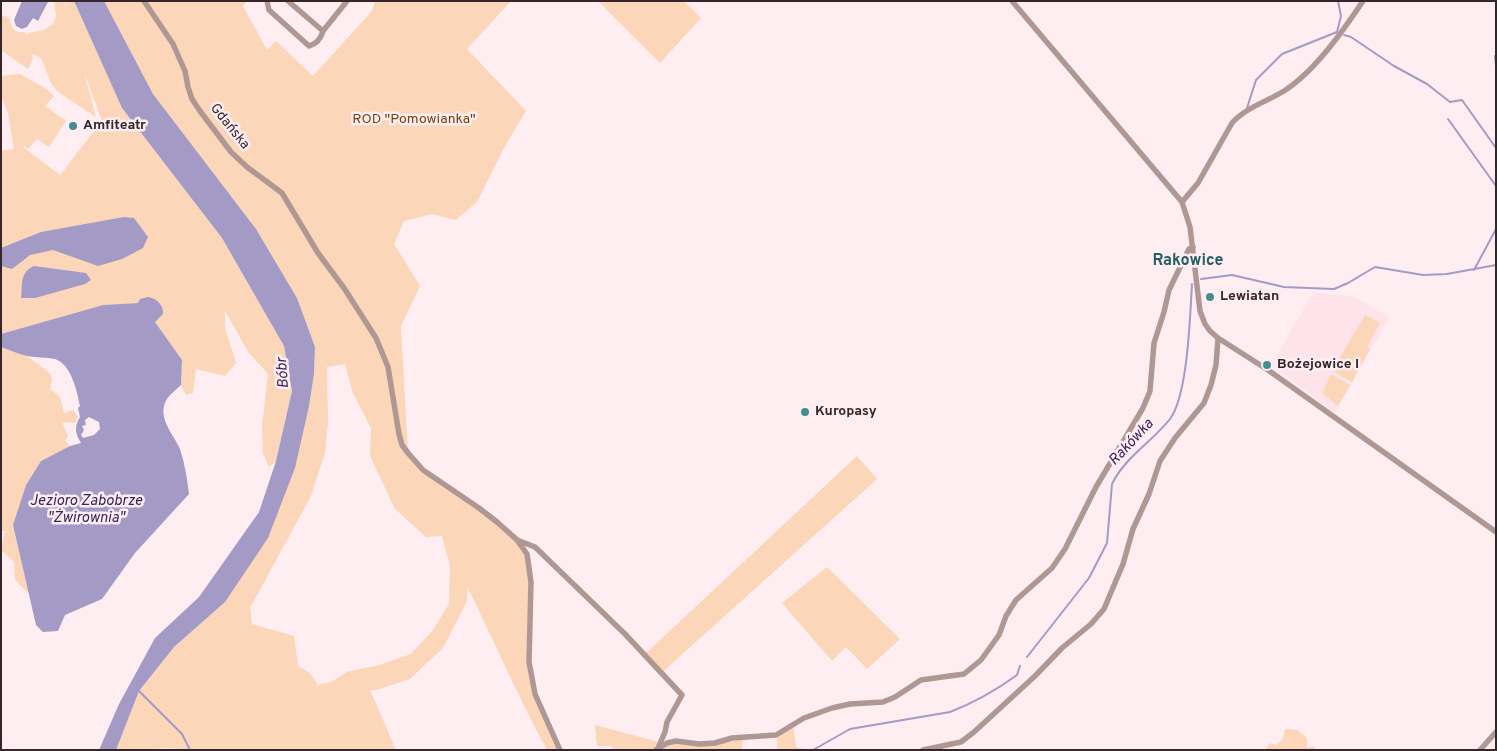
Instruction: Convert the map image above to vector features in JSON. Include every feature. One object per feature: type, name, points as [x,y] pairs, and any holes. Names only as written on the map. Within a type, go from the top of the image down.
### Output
[{"type":"street","name":"Gdańska","points":[[144,1],[173,44],[185,71],[192,99],[200,111],[231,152],[247,167],[282,193],[317,251],[357,308],[381,348],[390,378],[398,434],[402,445],[423,470],[479,508],[517,540]]},
{"type":"street","points":[[267,1],[269,10],[310,46],[314,44],[347,1]]},
{"type":"street","points":[[288,1],[323,31]]},
{"type":"street","points":[[1012,1],[1182,202],[1188,215],[1196,287],[1202,318],[1210,331],[1496,532]]},
{"type":"street","points":[[1182,202],[1198,183],[1232,123],[1284,91],[1300,78],[1338,37],[1363,1]]},
{"type":"street","points":[[665,732],[668,738],[676,741],[699,744],[715,743],[732,738],[776,735],[804,718],[832,708],[850,704],[883,702],[895,697],[921,680],[964,674],[981,660],[999,635],[1006,616],[1016,600],[1052,568],[1064,550],[1096,487],[1143,408],[1150,391],[1154,343],[1169,290],[1189,249],[1193,247]]},
{"type":"street","points":[[923,750],[960,742],[974,732],[1035,676],[1062,648],[1091,624],[1104,609],[1123,564],[1133,529],[1149,494],[1160,461],[1175,438],[1204,402],[1216,365],[1218,338]]},
{"type":"street","points":[[517,540],[535,547],[625,634],[682,694],[667,722],[665,732],[657,749]]},
{"type":"street","points":[[517,540],[527,554],[531,582],[529,662],[535,694],[560,750]]},
{"type":"street","points":[[1480,750],[1496,732]]},
{"type":"street","points":[[657,749],[667,743],[676,741]]},
{"type":"shaded area","points":[[1313,292],[1355,297],[1389,317],[1335,413],[1272,365]]},
{"type":"green space","points":[[54,1],[64,1],[67,5],[66,1],[74,1],[122,108],[222,238],[284,346],[292,391],[276,461],[269,467],[263,453],[262,426],[268,374],[249,353],[225,311],[225,328],[236,363],[225,376],[196,369],[193,393],[186,395],[181,385],[182,360],[155,322],[138,303],[103,305],[1,334],[1,151],[14,149],[8,113],[1,96],[1,76],[20,74],[45,88],[54,96],[45,106],[66,121],[49,147],[37,139],[28,149],[23,147],[60,175],[102,121],[84,72],[96,117],[58,92],[52,85],[41,58],[32,54],[33,59],[28,69],[1,50],[1,15],[8,17],[15,31],[24,32],[27,35],[44,30],[53,24],[56,16]]},
{"type":"green space","name":"ROD \"Pomowianka\"","points":[[104,1],[247,1],[243,6],[267,50],[276,41],[313,76],[372,11],[375,1],[511,1],[467,49],[526,111],[504,148],[477,202],[456,220],[432,214],[404,221],[394,244],[420,286],[401,326],[408,453],[430,476],[489,512],[518,536],[526,546],[531,568],[530,655],[537,698],[563,750],[547,750],[467,586],[467,601],[443,648],[410,679],[376,690],[370,690],[396,750],[177,750],[176,748],[116,750],[139,691],[174,647],[225,602],[309,406],[314,374],[315,347],[297,298],[256,229],[153,94]],"holes":[[[345,364],[352,391],[371,428],[370,456],[395,509],[426,537],[442,536],[450,566],[449,604],[433,630],[411,654],[379,665],[347,672],[333,681],[318,685],[310,673],[298,666],[294,636],[252,624],[250,608],[311,496],[325,453],[328,421],[327,367]]]},
{"type":"green space","points":[[598,1],[684,1],[701,18],[660,63]]},
{"type":"green space","points":[[1365,315],[1380,323],[1367,347],[1370,349],[1352,382],[1332,371]]},
{"type":"green space","points":[[1,347],[27,356],[50,373],[52,379],[50,389],[60,397],[64,413],[73,410],[78,416],[75,423],[62,422],[68,436],[65,441],[70,446],[41,461],[26,485],[13,525],[29,594],[15,580],[14,562],[1,550],[5,531],[1,531]]},
{"type":"green space","points":[[1331,374],[1350,385],[1338,406],[1322,393]]},
{"type":"green space","points":[[857,456],[877,479],[659,675],[644,655]]},
{"type":"green space","points":[[827,567],[900,639],[867,669],[846,647],[832,661],[782,603]]},
{"type":"green space","points":[[595,725],[658,742],[710,746],[743,739],[742,750],[613,750],[612,746],[597,746]]},
{"type":"green space","points":[[793,725],[796,747],[807,750],[777,750],[777,737]]},
{"type":"green space","points":[[1285,729],[1297,730],[1307,738],[1307,748],[1313,746],[1317,750],[1265,750],[1270,743],[1276,745],[1283,739]]},
{"type":"water","points":[[22,1],[48,2],[38,21],[33,18],[27,27],[22,29],[16,26],[14,20]]},
{"type":"water","points":[[74,1],[104,1],[153,94],[256,229],[297,298],[315,347],[314,374],[309,406],[295,468],[268,538],[225,602],[174,647],[139,691],[116,750],[99,750],[119,704],[155,638],[199,597],[259,512],[276,461],[292,391],[284,346],[222,238],[122,108]]},
{"type":"water","points":[[124,217],[134,218],[148,237],[143,248],[122,259],[98,266],[53,250],[30,255],[12,269],[1,266],[1,248],[41,232]]},
{"type":"water","points":[[34,266],[86,273],[91,280],[85,284],[35,298],[21,298],[24,276]]},
{"type":"water","name":"Jezioro Zabobrze \"Żwirownia\"","points":[[148,297],[157,300],[161,305],[163,314],[155,322],[182,360],[181,385],[167,399],[163,412],[164,419],[180,449],[185,466],[189,494],[135,553],[102,599],[65,615],[58,631],[43,632],[36,625],[13,525],[26,485],[41,461],[70,446],[81,443],[76,430],[80,417],[78,408],[80,406],[69,372],[61,362],[52,358],[27,356],[1,347],[1,334],[103,305],[138,303],[140,299]],"holes":[[[89,417],[99,422],[100,429],[94,435],[83,438],[81,435],[84,430],[82,426],[86,425],[85,420]]]},
{"type":"waterway","points":[[1247,108],[1256,80],[1282,54],[1337,32],[1341,16],[1338,1]]},
{"type":"waterway","points":[[1344,35],[1351,37],[1394,66],[1427,84],[1450,102],[1462,100],[1496,148]]},
{"type":"waterway","points":[[1495,56],[1496,66]]},
{"type":"waterway","points":[[1448,119],[1496,186]]},
{"type":"waterway","points":[[1474,270],[1496,229]]},
{"type":"waterway","name":"Rakówka","points":[[1201,279],[1232,275],[1284,287],[1334,289],[1375,267],[1423,275],[1447,274],[1496,265]]},
{"type":"waterway","name":"Rakówka","points":[[1027,657],[1089,578],[1107,543],[1112,484],[1117,474],[1163,427],[1176,408],[1181,392],[1187,354],[1192,284]]},
{"type":"waterway","name":"Rakówka","points":[[813,750],[850,729],[950,712],[985,696],[1009,681],[1017,675],[1020,666]]},
{"type":"waterway","name":"Rakówka","points":[[138,690],[182,734],[190,750]]},
{"type":"place","name":"Amfiteatr","points":[[73,126]]},
{"type":"place","name":"Lewiatan","points":[[1210,297]]},
{"type":"place","name":"Bożejowice I","points":[[1267,365]]},
{"type":"place","name":"Kuropasy","points":[[805,412]]},
{"type":"district","name":"Rakowice","points":[[1188,262]]},
{"type":"water label","name":"Bóbr","points":[[284,373]]}]
